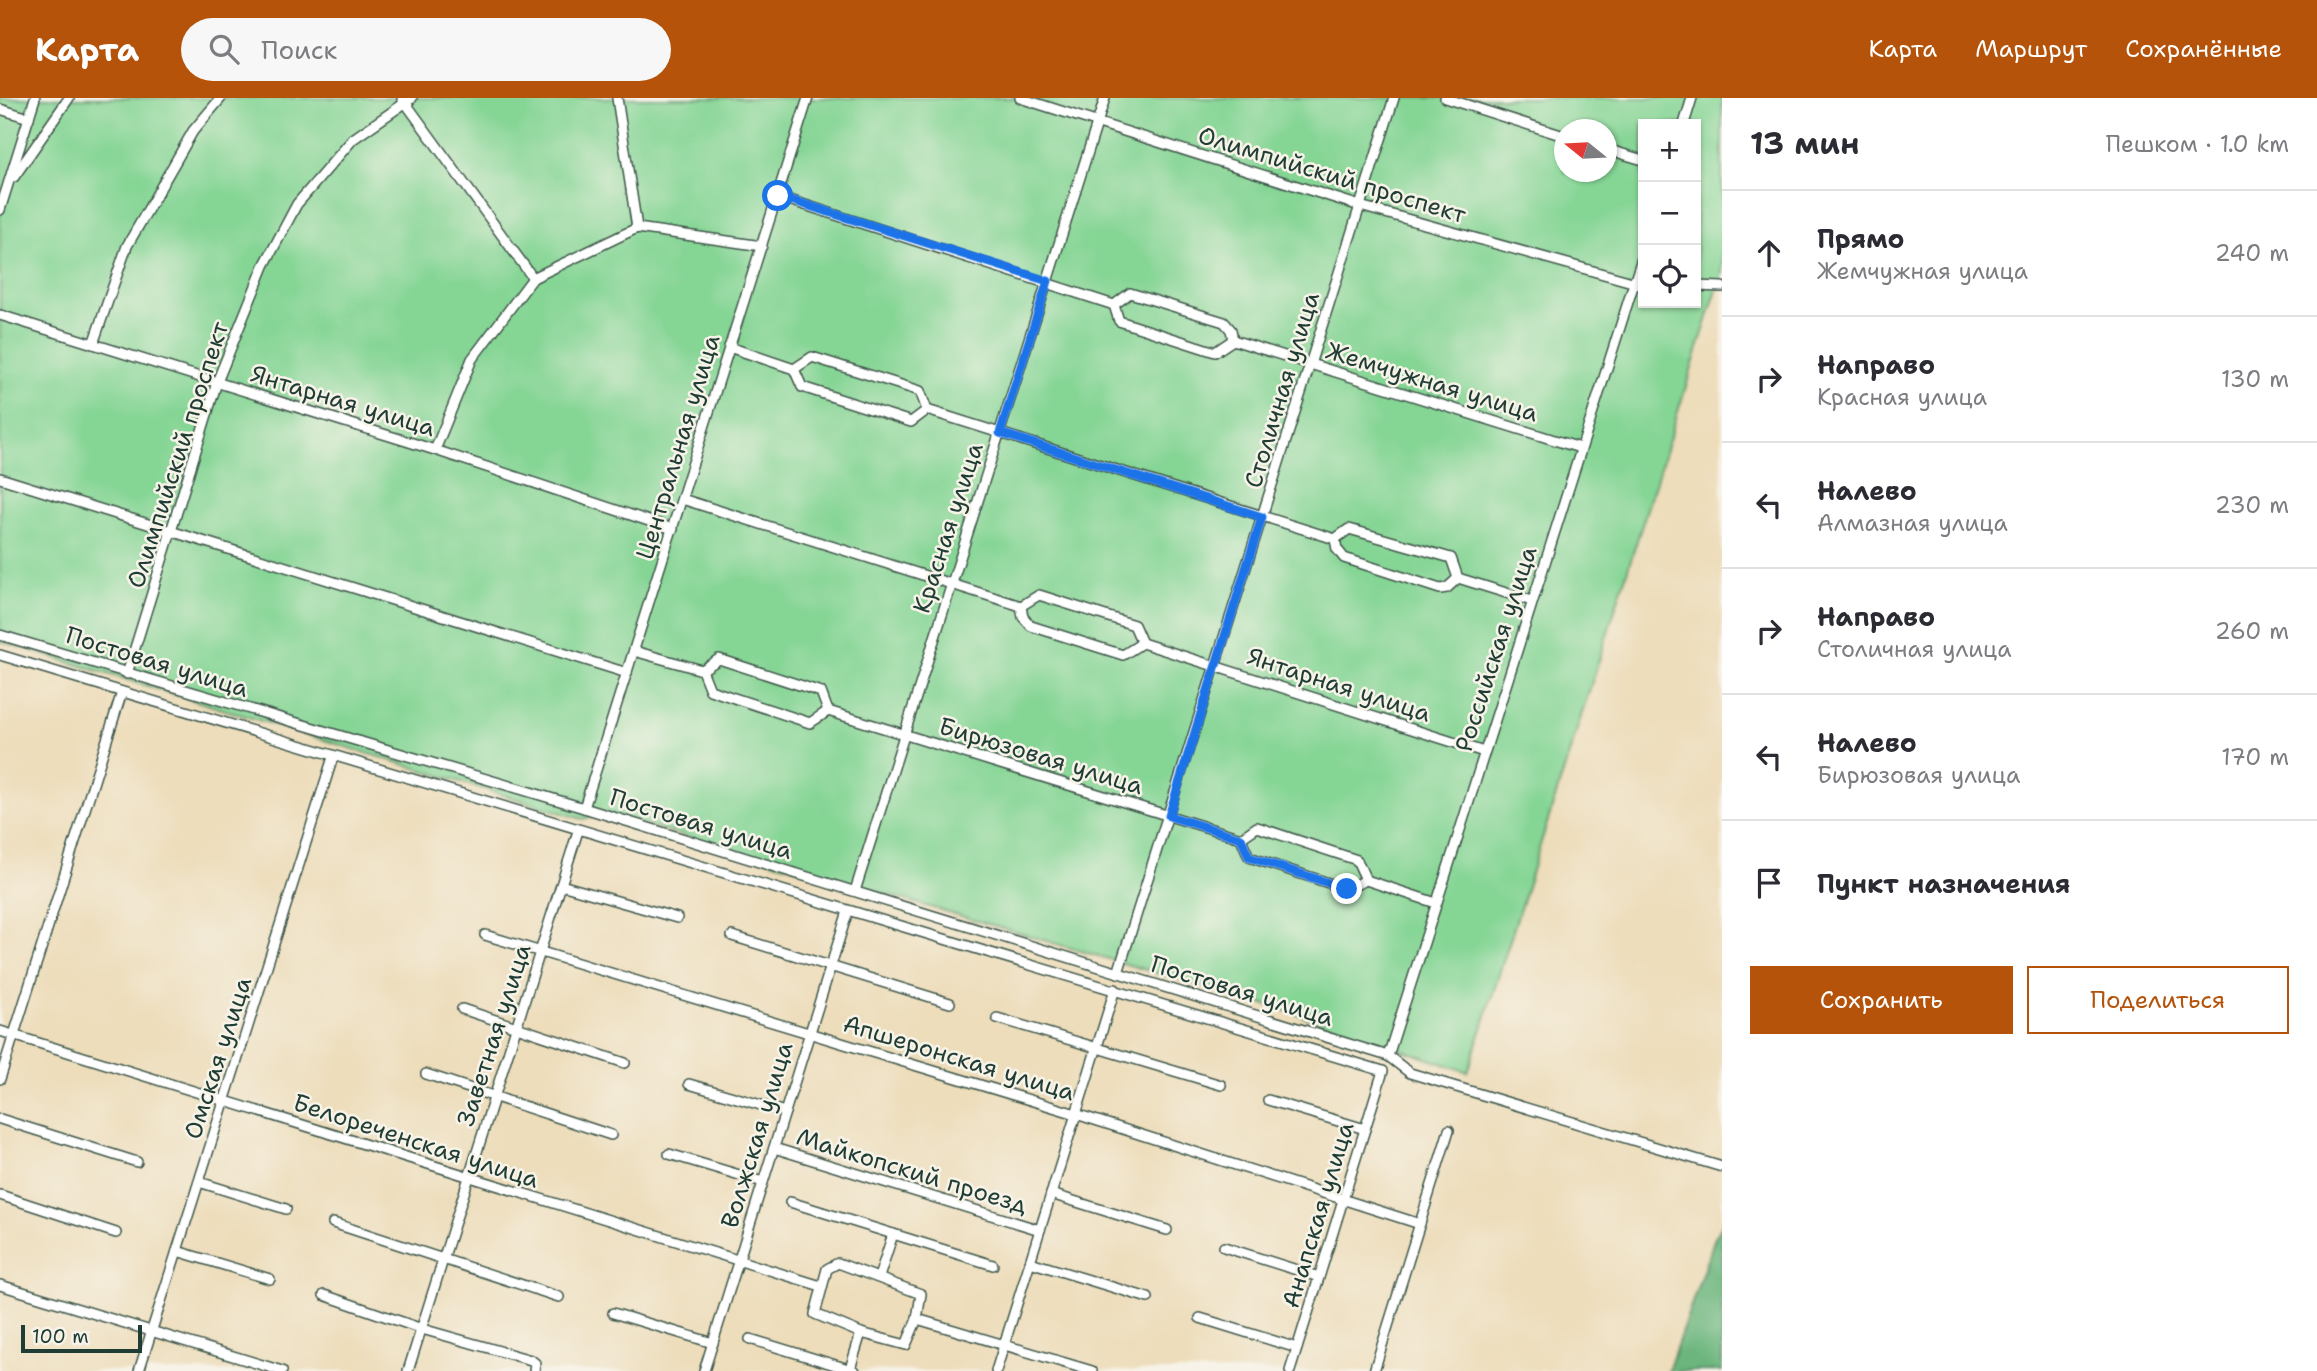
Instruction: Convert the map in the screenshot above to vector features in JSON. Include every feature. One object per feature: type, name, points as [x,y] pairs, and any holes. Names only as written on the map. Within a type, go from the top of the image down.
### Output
[{"type":"street","points":[[0,210],[35,98]]},
{"type":"street","points":[[9,184],[69,98]]},
{"type":"street","points":[[93,344],[127,246],[193,131],[221,98]]},
{"type":"street","points":[[617,98],[637,228]]},
{"type":"street","name":"Центральная улица","points":[[584,808],[808,98]]},
{"type":"street","name":"Олимпийский проспект","points":[[1020,98],[1360,206],[1638,285]]},
{"type":"street","name":"Красная улица","points":[[855,891],[1105,98]]},
{"type":"street","name":"Столичная улица","points":[[1118,973],[1394,98]]},
{"type":"street","points":[[1445,98],[1554,133]]},
{"type":"street","points":[[1686,119],[1692,98]]},
{"type":"street","points":[[407,100],[533,278]]},
{"type":"street","name":"Олимпийский проспект","points":[[127,674],[217,382],[264,266],[298,204],[353,139],[407,100]]},
{"type":"street","points":[[0,109],[29,118]]},
{"type":"street","points":[[1617,152],[1638,159]]},
{"type":"street","points":[[778,196],[1048,281],[1114,305],[1119,321],[1215,352],[1233,340]]},
{"type":"street","points":[[435,450],[472,359],[533,278],[637,228],[762,246]]},
{"type":"street","name":"Российская улица","points":[[1388,1056],[1580,448],[1638,285]]},
{"type":"street","points":[[1701,286],[1722,287]]},
{"type":"street","name":"Жемчужная улица","points":[[1114,305],[1130,293],[1224,322],[1231,330],[1233,340],[1580,448]]},
{"type":"street","name":"Янтарная улица","points":[[0,315],[435,450],[673,528]]},
{"type":"street","points":[[729,347],[794,369],[802,387],[911,422],[927,410]]},
{"type":"street","points":[[794,369],[812,357],[920,391],[927,410]]},
{"type":"street","points":[[927,410],[1335,539]]},
{"type":"street","points":[[0,478],[627,673]]},
{"type":"street","points":[[682,499],[1021,606],[1023,617],[1031,626],[1123,655],[1142,643]]},
{"type":"street","points":[[1335,539],[1349,529],[1451,558],[1458,578]]},
{"type":"street","points":[[1335,539],[1337,549],[1344,558],[1440,589],[1447,588],[1458,578]]},
{"type":"street","points":[[1458,578],[1532,601]]},
{"type":"street","name":"Янтарная улица","points":[[1021,606],[1039,595],[1134,625],[1142,643],[1484,752]]},
{"type":"street","name":"Постовая улица","points":[[0,635],[855,891],[1388,1056],[1410,1073],[1722,1167]]},
{"type":"street","points":[[634,651],[702,670],[719,659],[821,692],[828,711],[810,723],[710,690],[702,670]]},
{"type":"street","name":"Постовая улица","points":[[0,654],[578,831],[1383,1071]]},
{"type":"street","points":[[0,1079],[122,692]]},
{"type":"street","name":"Бирюзовая улица","points":[[828,711],[1241,838],[1257,827],[1357,860],[1366,880]]},
{"type":"street","name":"Омская улица","points":[[139,1371],[333,757]]},
{"type":"street","name":"Заветная улица","points":[[408,1371],[578,831]]},
{"type":"street","points":[[1241,838],[1249,857],[1347,889],[1366,880],[1436,903]]},
{"type":"street","points":[[561,885],[677,918]]},
{"type":"street","name":"Волжская улица","points":[[704,1371],[848,911]]},
{"type":"street","name":"Апшеронская улица","points":[[485,935],[1076,1114],[1420,1224]]},
{"type":"street","points":[[732,936],[950,1003]]},
{"type":"street","points":[[996,1371],[1115,989]]},
{"type":"street","points":[[462,1009],[625,1063]]},
{"type":"street","points":[[997,1018],[1221,1085]]},
{"type":"street","name":"Белореченская улица","points":[[0,1031],[469,1179],[821,1286]]},
{"type":"street","name":"Анапская улица","points":[[1290,1371],[1383,1071]]},
{"type":"street","points":[[426,1074],[611,1135]]},
{"type":"street","points":[[689,1084],[785,1111]]},
{"type":"street","points":[[1268,1100],[1365,1129]]},
{"type":"street","points":[[0,1119],[137,1162]]},
{"type":"street","points":[[1374,1371],[1449,1130]]},
{"type":"street","name":"Майкопский проезд","points":[[774,1148],[1040,1230]]},
{"type":"street","points":[[669,1154],[763,1182]]},
{"type":"street","points":[[199,1182],[286,1209]]},
{"type":"street","points":[[1051,1194],[1167,1230]]},
{"type":"street","points":[[0,1195],[116,1233]]},
{"type":"street","points":[[790,1202],[993,1265]]},
{"type":"street","points":[[333,1223],[559,1297]]},
{"type":"street","points":[[879,1277],[893,1234]]},
{"type":"street","points":[[1224,1247],[1319,1277]]},
{"type":"street","points":[[177,1251],[270,1279]]},
{"type":"street","points":[[1030,1262],[1148,1298]]},
{"type":"street","points":[[838,1263],[919,1291],[922,1301],[910,1339],[901,1346],[815,1314],[821,1286],[827,1269],[838,1263]]},
{"type":"street","points":[[0,1285],[282,1371]]},
{"type":"street","points":[[324,1295],[534,1367]]},
{"type":"street","points":[[613,1313],[713,1343]]},
{"type":"street","points":[[1200,1318],[1297,1349]]},
{"type":"street","points":[[917,1319],[1092,1371]]},
{"type":"street","points":[[750,1339],[853,1370],[861,1333]]},
{"type":"green space","points":[[0,98],[1722,98],[1722,273],[1468,1072],[1284,1010],[609,814],[582,819],[0,641]]},
{"type":"green space","points":[[1722,1225],[1722,1371],[1668,1371],[1715,1237]]},
{"type":"route","points":[[778,196],[1048,281],[1000,433],[1262,517],[1169,816],[1241,838],[1249,857],[1347,889]]}]
